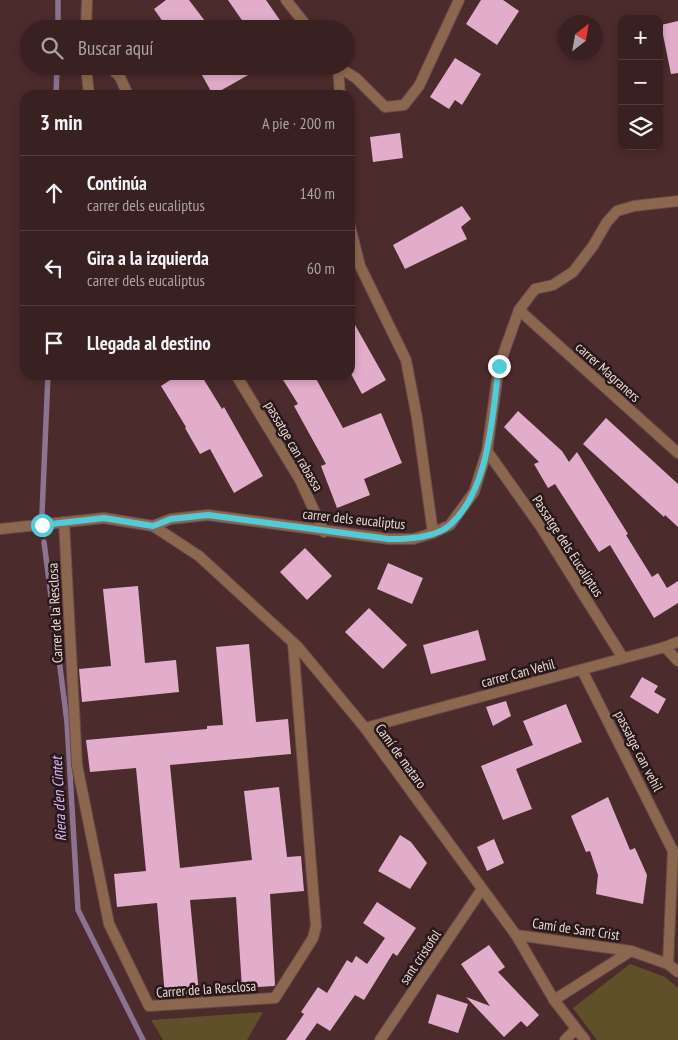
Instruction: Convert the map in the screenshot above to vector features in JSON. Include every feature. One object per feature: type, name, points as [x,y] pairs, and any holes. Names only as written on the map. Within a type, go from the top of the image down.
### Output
[{"type":"street","points":[[86,20],[87,0]]},
{"type":"street","points":[[286,0],[302,20]]},
{"type":"street","points":[[351,75],[385,107],[404,105],[419,86],[459,0]]},
{"type":"street","points":[[87,75],[88,90]]},
{"type":"street","points":[[118,75],[126,90]]},
{"type":"street","points":[[339,75],[340,90]]},
{"type":"street","name":"carrer dels eucaliptus","points":[[0,529],[104,518],[153,526],[171,519],[208,515],[324,532],[389,539],[413,539],[450,525],[474,492],[487,451],[499,366],[519,310],[535,289],[552,285],[573,272],[593,246],[607,222],[617,211],[634,206],[678,202]]},
{"type":"street","points":[[355,246],[360,266],[406,360],[417,418],[433,533]]},
{"type":"street","name":"carrer Magraners","points":[[519,310],[678,453]]},
{"type":"street","name":"passatge can rabassa","points":[[239,380],[300,480],[324,532]]},
{"type":"street","name":"Passatge dels Eucaliptus","points":[[487,451],[541,527],[623,658]]},
{"type":"street","name":"Carrer de la Resclosa","points":[[64,522],[77,765],[109,924],[149,1006],[274,998],[313,938],[316,926],[293,643]]},
{"type":"street","name":"Camí de mataro","points":[[153,526],[199,556],[293,643],[365,728],[516,935],[554,1000],[585,1040]]},
{"type":"street","name":"carrer Can Vehil","points":[[365,728],[582,670],[678,642]]},
{"type":"street","points":[[664,647],[678,661]]},
{"type":"street","name":"passatge can vehil","points":[[582,670],[674,851],[668,964]]},
{"type":"street","name":"sant cristofol","points":[[380,1040],[482,889]]},
{"type":"street","name":"Camí de Sant Crist","points":[[516,935],[632,951],[668,964],[678,972]]},
{"type":"street","name":"Camí de Sant Crist","points":[[554,1000],[632,951]]},
{"type":"street","points":[[565,1040],[576,1029]]},
{"type":"shaded area","points":[[630,964],[665,977],[678,988],[678,1040],[597,1040],[573,1008]]},
{"type":"shaded area","points":[[263,1012],[247,1040],[163,1040],[151,1020]]},
{"type":"building","points":[[166,0],[189,0],[204,20],[162,20],[154,9]]},
{"type":"building","points":[[228,0],[266,0],[280,20],[242,20]]},
{"type":"building","points":[[481,0],[503,0],[519,11],[497,45],[466,24]]},
{"type":"building","points":[[678,21],[678,73],[671,74],[663,35],[663,25]]},
{"type":"building","points":[[455,58],[481,74],[462,105],[455,100],[449,109],[430,97]]},
{"type":"building","points":[[202,75],[248,75],[222,90],[210,90]]},
{"type":"building","points":[[400,133],[403,158],[373,162],[370,137]]},
{"type":"building","points":[[462,206],[471,219],[461,227],[467,239],[405,269],[393,245]]},
{"type":"building","points":[[355,325],[386,380],[362,394],[354,380]]},
{"type":"building","points":[[170,380],[204,380],[222,409],[224,407],[263,476],[234,493],[210,449],[200,454],[161,386]]},
{"type":"building","points":[[283,380],[317,380],[343,428],[381,413],[402,463],[364,479],[370,495],[337,508],[321,466],[326,464],[294,406],[298,404]]},
{"type":"building","points":[[518,411],[562,451],[569,462],[577,452],[628,534],[626,535],[652,577],[658,573],[667,588],[678,581],[678,603],[654,618],[610,545],[599,552],[555,484],[548,488],[534,464],[539,462],[504,427]]},
{"type":"building","points":[[606,418],[678,484],[678,527],[665,515],[664,517],[583,444]]},
{"type":"building","points":[[305,548],[332,576],[307,600],[280,572]]},
{"type":"building","points":[[388,563],[423,578],[412,604],[377,589]]},
{"type":"building","points":[[138,586],[145,663],[176,660],[179,692],[82,702],[79,669],[111,666],[103,589]]},
{"type":"building","points":[[369,608],[407,645],[383,669],[345,632]]},
{"type":"building","points":[[478,630],[486,660],[431,674],[423,645]]},
{"type":"building","points":[[249,644],[256,722],[288,719],[291,754],[170,765],[180,868],[252,860],[244,791],[279,787],[287,857],[301,856],[304,891],[270,894],[274,986],[242,988],[236,897],[190,900],[199,993],[165,996],[157,903],[117,907],[114,874],[146,871],[136,768],[90,772],[86,740],[207,729],[207,726],[223,725],[216,647]]},
{"type":"building","points":[[642,677],[658,686],[654,692],[666,699],[658,714],[630,697]]},
{"type":"building","points":[[506,701],[511,716],[493,726],[486,707]]},
{"type":"building","points":[[566,704],[582,742],[516,769],[532,809],[503,820],[481,766],[533,745],[523,721]]},
{"type":"building","points":[[608,797],[630,850],[635,848],[647,875],[643,904],[596,894],[598,875],[590,851],[586,852],[571,816]]},
{"type":"building","points":[[400,835],[411,842],[427,863],[410,889],[378,871]]},
{"type":"building","points":[[494,839],[504,863],[487,871],[477,847]]},
{"type":"building","points":[[377,902],[416,928],[397,956],[393,953],[364,1000],[355,995],[330,1031],[317,1023],[305,1040],[286,1040],[304,1014],[301,1012],[318,987],[327,993],[347,960],[352,963],[356,956],[367,964],[385,938],[363,923]]},
{"type":"building","points":[[489,945],[505,967],[498,972],[539,1015],[527,1027],[521,1021],[504,1037],[466,997],[490,1006],[461,964]]},
{"type":"building","points":[[437,994],[468,1004],[458,1033],[428,1023]]},
{"type":"waterway","name":"Riera d'en Cintet","points":[[58,0],[58,20]]},
{"type":"waterway","name":"Riera d'en Cintet","points":[[56,90],[57,75]]},
{"type":"waterway","name":"Riera d'en Cintet","points":[[42,514],[48,380]]},
{"type":"waterway","name":"Riera d'en Cintet","points":[[44,542],[67,722],[78,910],[143,1040]]},
{"type":"route","points":[[42,525],[104,518],[153,526],[171,519],[208,515],[324,532],[389,539],[413,539],[433,533],[450,525],[474,492],[487,451],[499,366]]}]
